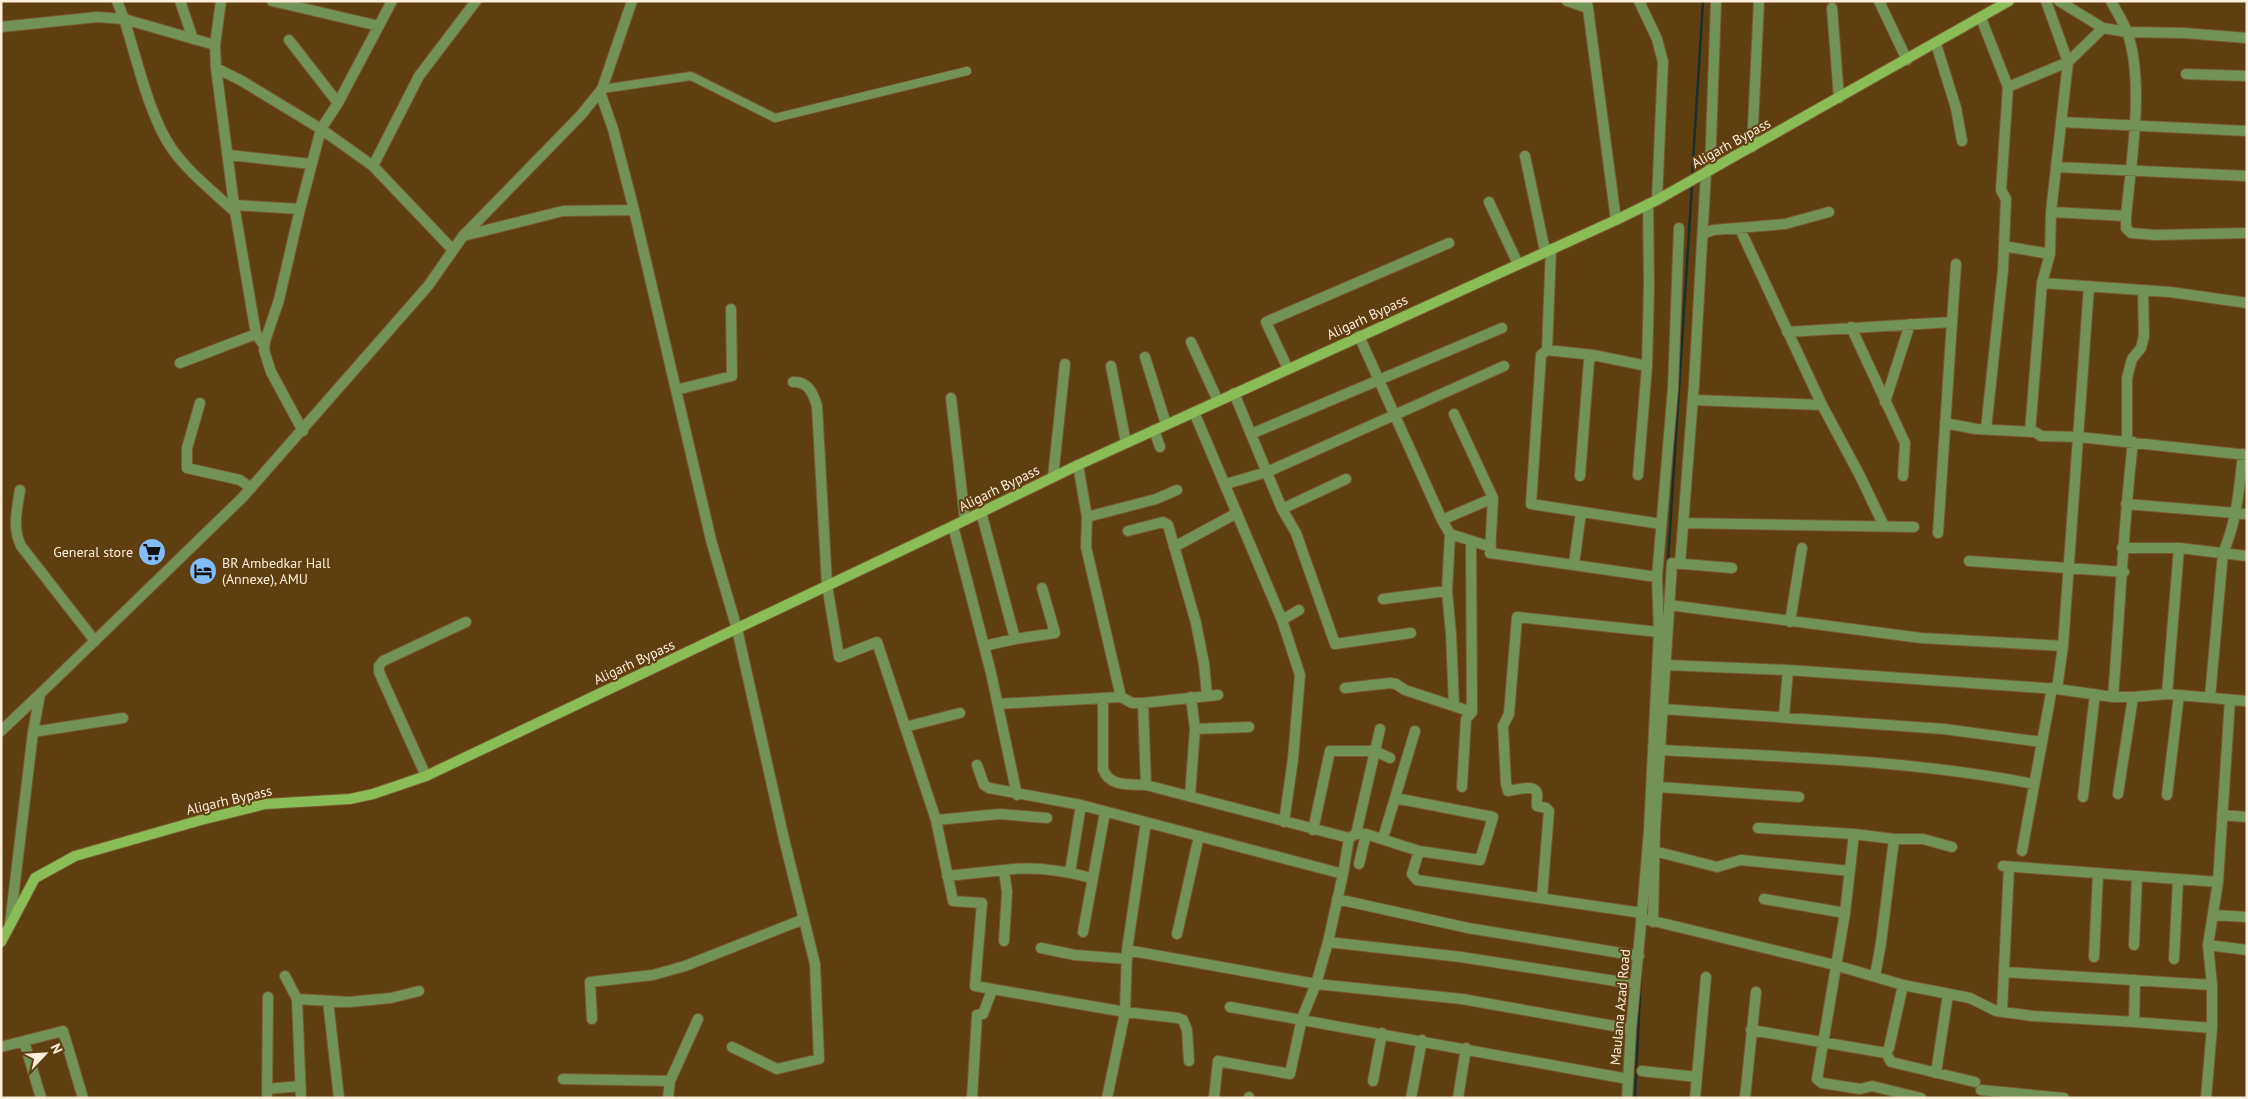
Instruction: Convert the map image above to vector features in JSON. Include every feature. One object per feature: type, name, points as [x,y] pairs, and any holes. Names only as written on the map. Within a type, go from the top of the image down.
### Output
[{"type":"main road","name":"Aligarh Bypass","points":[[1,942],[35,878],[75,856],[265,804],[350,798],[373,794],[426,776],[953,526],[1078,464],[1616,220],[1752,147],[2009,1]]},
{"type":"street","points":[[117,1],[154,112],[172,149],[183,162],[235,208],[300,209]]},
{"type":"street","points":[[180,1],[193,39]]},
{"type":"street","points":[[222,1],[215,45],[216,68],[235,208],[256,334],[264,344],[270,372],[303,431]]},
{"type":"street","points":[[272,1],[379,26]]},
{"type":"street","points":[[264,344],[279,300],[311,164],[322,129],[338,103],[392,1]]},
{"type":"street","points":[[373,166],[419,76],[476,1]]},
{"type":"street","points":[[1,731],[251,488],[303,431],[428,286],[452,249],[463,236],[581,116],[601,91],[632,1]]},
{"type":"street","points":[[1567,1],[1587,4],[1616,220]]},
{"type":"street","points":[[1638,475],[1647,366],[1652,202],[1663,62],[1657,39],[1639,1]]},
{"type":"street","points":[[1680,564],[1693,400],[1716,1]]},
{"type":"street","points":[[1752,147],[1758,1]]},
{"type":"street","points":[[1879,1],[1907,60]]},
{"type":"street","points":[[2030,432],[2042,283],[2050,254],[2051,212],[2068,62],[2046,1]]},
{"type":"street","points":[[2059,1],[2103,28],[2127,32],[2184,33],[2247,38]]},
{"type":"street","points":[[2111,1],[2127,32],[2134,72],[2134,126],[2126,228],[2131,233],[2156,235],[2247,233]]},
{"type":"street","points":[[1832,8],[1839,98]]},
{"type":"street","points":[[1,27],[97,17],[124,19],[215,45]]},
{"type":"street","points":[[1981,18],[2008,87],[2001,190],[2006,200],[2004,246],[1986,429]]},
{"type":"street","points":[[2008,87],[2068,62],[2103,28]]},
{"type":"street","points":[[289,40],[338,103]]},
{"type":"street","points":[[1936,44],[1956,108],[1962,141]]},
{"type":"street","points":[[216,68],[242,80],[322,129],[373,166],[452,249]]},
{"type":"street","points":[[601,91],[691,76],[775,118],[967,71]]},
{"type":"street","points":[[2186,74],[2247,76]]},
{"type":"street","points":[[601,91],[634,210],[711,540],[736,629],[816,964],[819,1059],[776,1069],[732,1047]]},
{"type":"street","points":[[2062,122],[2247,131]]},
{"type":"street","points":[[229,155],[311,164]]},
{"type":"street","points":[[1525,156],[1548,250],[1547,350]]},
{"type":"street","points":[[2056,167],[2247,176]]},
{"type":"street","points":[[1489,202],[1518,264]]},
{"type":"street","points":[[463,236],[563,210],[634,210]]},
{"type":"street","points":[[1703,234],[1713,230],[1784,224],[1829,212]]},
{"type":"street","points":[[2051,212],[2126,216]]},
{"type":"street","points":[[1646,919],[1659,632],[1657,577],[1673,388],[1680,228]]},
{"type":"street","points":[[1740,229],[1822,405],[1884,526]]},
{"type":"street","points":[[1288,369],[1266,322],[1449,242]]},
{"type":"street","points":[[2004,246],[2050,254]]},
{"type":"street","points":[[1938,533],[1956,264]]},
{"type":"street","points":[[2042,283],[2170,292],[2247,303]]},
{"type":"street","points":[[2022,851],[2042,742],[2063,646],[2089,286]]},
{"type":"street","points":[[2113,696],[2124,572],[2122,548],[2130,442],[2127,378],[2132,359],[2141,348],[2144,336],[2143,290]]},
{"type":"street","points":[[676,390],[732,376],[730,309]]},
{"type":"street","points":[[1787,332],[1952,322]]},
{"type":"street","points":[[1885,402],[1910,324]]},
{"type":"street","points":[[1851,327],[1905,443],[1903,476]]},
{"type":"street","points":[[1251,434],[1502,328]]},
{"type":"street","points":[[180,363],[256,334]]},
{"type":"street","points":[[1359,336],[1450,534],[1447,591],[1454,705]]},
{"type":"street","points":[[1191,342],[1218,401]]},
{"type":"street","points":[[1647,366],[1593,355],[1547,350],[1541,355],[1531,504],[1662,524]]},
{"type":"street","points":[[1580,476],[1589,361],[1593,355]]},
{"type":"street","points":[[1145,358],[1166,424]]},
{"type":"street","points":[[1053,477],[1065,364]]},
{"type":"street","points":[[1111,366],[1126,443]]},
{"type":"street","points":[[1226,484],[1267,472],[1504,366]]},
{"type":"street","points":[[793,382],[801,382],[808,387],[817,406],[827,585],[839,657],[877,642],[936,820],[953,901],[982,903],[974,986],[1124,1012],[1178,1018],[1183,1020],[1187,1030],[1189,1061]]},
{"type":"street","points":[[1234,393],[1282,509],[1296,533],[1335,644],[1411,633]]},
{"type":"street","points":[[951,398],[965,519]]},
{"type":"street","points":[[1693,400],[1822,405]]},
{"type":"street","points":[[200,403],[187,448],[186,468],[240,480],[251,488]]},
{"type":"street","points":[[1194,412],[1226,484],[1255,561],[1282,620],[1300,675],[1293,759],[1284,822]]},
{"type":"street","points":[[1454,414],[1493,498],[1490,553],[1657,577]]},
{"type":"street","points":[[1945,423],[1986,429],[2030,432],[2041,436],[2079,437],[2245,455],[2242,514],[2223,553],[2210,697]]},
{"type":"street","points":[[1154,430],[1160,447]]},
{"type":"street","points":[[1078,464],[1087,517],[1086,547],[1121,697]]},
{"type":"street","points":[[1282,509],[1346,479]]},
{"type":"street","points":[[20,490],[14,525],[21,546],[95,641]]},
{"type":"street","points":[[1087,517],[1156,499],[1177,490]]},
{"type":"street","points":[[1442,520],[1493,498]]},
{"type":"street","points":[[2126,504],[2242,514]]},
{"type":"street","points":[[981,512],[1015,639]]},
{"type":"street","points":[[1574,564],[1581,512]]},
{"type":"street","points":[[1174,546],[1237,513]]},
{"type":"street","points":[[1128,531],[1165,522],[1174,546],[1201,642],[1207,695]]},
{"type":"street","points":[[1683,523],[1914,527]]},
{"type":"street","points":[[953,526],[998,704],[1017,795]]},
{"type":"street","points":[[1450,534],[1491,546]]},
{"type":"street","points":[[1462,787],[1466,719],[1472,712],[1472,541]]},
{"type":"street","points":[[1790,622],[1802,548]]},
{"type":"street","points":[[2122,548],[2179,548],[2247,556]]},
{"type":"street","points":[[2167,694],[2179,548]]},
{"type":"street","points":[[1969,561],[2124,572]]},
{"type":"street","points":[[1646,919],[1659,787],[1672,563],[1732,568]]},
{"type":"street","points":[[984,646],[1055,633],[1042,588]]},
{"type":"street","points":[[1383,599],[1447,591]]},
{"type":"street","points":[[1669,605],[1921,638],[2063,646]]},
{"type":"street","points":[[1282,620],[1299,610]]},
{"type":"street","points":[[1542,897],[1548,812],[1546,808],[1537,806],[1535,790],[1531,788],[1508,791],[1506,784],[1502,726],[1509,714],[1517,617],[1659,632]]},
{"type":"street","points":[[426,776],[379,672],[379,666],[383,661],[466,622]]},
{"type":"street","points":[[1665,665],[1788,670],[2054,688],[2113,696],[2133,697],[2167,694],[2247,701]]},
{"type":"street","points":[[1784,716],[1788,670]]},
{"type":"street","points":[[1345,688],[1396,684],[1404,690],[1472,712]]},
{"type":"street","points":[[10,925],[33,732],[40,694]]},
{"type":"street","points":[[2083,797],[2095,694]]},
{"type":"street","points":[[998,704],[1121,697],[1132,703],[1143,703],[1218,695]]},
{"type":"street","points":[[2167,795],[2178,695]]},
{"type":"street","points":[[1190,796],[1195,729],[1191,697]]},
{"type":"street","points":[[2118,794],[2133,697]]},
{"type":"street","points":[[1103,698],[1103,768],[1105,775],[1115,782],[1146,785],[1313,830],[1384,838],[1419,851],[1480,860],[1493,817],[1396,798]]},
{"type":"street","points":[[2206,1098],[2212,1028],[2212,985],[2208,945],[2218,882],[2230,700]]},
{"type":"street","points":[[1143,703],[1146,785]]},
{"type":"street","points":[[1663,709],[1784,716],[1944,730],[2042,742]]},
{"type":"street","points":[[905,727],[960,714]]},
{"type":"street","points":[[33,732],[123,718]]},
{"type":"street","points":[[1195,729],[1249,727]]},
{"type":"street","points":[[1214,1098],[1218,1061],[1290,1074],[1302,1018],[1316,984],[1328,942],[1343,874],[1357,835],[1380,729]]},
{"type":"street","points":[[1384,838],[1415,731]]},
{"type":"street","points":[[1661,750],[1836,759],[1973,772],[2034,784]]},
{"type":"street","points":[[1313,830],[1330,751],[1375,751],[1390,758]]},
{"type":"street","points":[[977,766],[984,785],[1017,795],[1081,806],[1343,874]]},
{"type":"street","points":[[1659,787],[1799,797]]},
{"type":"street","points":[[1070,872],[1081,806]]},
{"type":"street","points":[[1083,932],[1105,812]]},
{"type":"street","points":[[936,820],[1000,814],[1047,818]]},
{"type":"street","points":[[2222,815],[2247,817]]},
{"type":"street","points":[[1107,1098],[1124,1012],[1127,954],[1146,822]]},
{"type":"street","points":[[1758,828],[1854,834],[1894,839],[1923,839],[1952,847]]},
{"type":"street","points":[[1854,834],[1845,913],[1817,1079],[1822,1083],[1860,1093],[1872,1086],[1921,1098]]},
{"type":"street","points":[[1357,835],[1359,864]]},
{"type":"street","points":[[1177,934],[1199,836]]},
{"type":"street","points":[[1875,976],[1894,839]]},
{"type":"street","points":[[1419,851],[1412,874],[1417,880],[1542,897],[1646,919],[1836,965],[1902,985],[1978,1000],[1990,1008],[2002,1011],[2033,1016],[2212,1028]]},
{"type":"street","points":[[1654,851],[1717,867],[1741,860],[1850,871]]},
{"type":"street","points":[[2002,1011],[2006,866],[2218,882]]},
{"type":"street","points":[[947,876],[1032,867],[1070,872],[1092,878]]},
{"type":"street","points":[[1004,870],[1007,892],[1004,941]]},
{"type":"street","points":[[2094,957],[2098,874]]},
{"type":"street","points":[[2134,945],[2137,877]]},
{"type":"street","points":[[2174,959],[2178,880]]},
{"type":"street","points":[[1337,899],[1468,928],[1639,956]]},
{"type":"street","points":[[1764,899],[1845,913]]},
{"type":"street","points":[[2213,915],[2247,917]]},
{"type":"street","points":[[592,1019],[590,982],[653,975],[685,966],[804,919]]},
{"type":"street","name":"Maulana Azad Road","points":[[1628,1098],[1634,984],[1646,919]]},
{"type":"street","points":[[1328,942],[1461,957],[1634,984]]},
{"type":"street","points":[[2208,945],[2247,950]]},
{"type":"street","points":[[1041,948],[1075,955],[1127,954],[1316,984],[1462,999],[1631,1029]]},
{"type":"street","points":[[2004,972],[2212,985]]},
{"type":"street","points":[[285,976],[297,999],[301,1098]]},
{"type":"street","points":[[1695,1098],[1706,977]]},
{"type":"street","points":[[2134,1022],[2135,980]]},
{"type":"street","points":[[1886,1053],[1889,1048],[1902,985]]},
{"type":"street","points":[[972,1098],[977,1015],[984,1014],[992,990]]},
{"type":"street","points":[[297,999],[349,1002],[391,998],[419,991]]},
{"type":"street","points":[[1746,1098],[1756,992]]},
{"type":"street","points":[[1936,1073],[1948,994]]},
{"type":"street","points":[[268,997],[267,1093],[300,1086]]},
{"type":"street","points":[[328,1000],[339,1098]]},
{"type":"street","points":[[1230,1007],[1302,1018],[1628,1079]]},
{"type":"street","points":[[668,1098],[670,1081],[698,1020]]},
{"type":"street","points":[[1751,1030],[1886,1053]]},
{"type":"street","points":[[1,1047],[63,1031],[83,1098]]},
{"type":"street","points":[[1373,1081],[1382,1033]]},
{"type":"street","points":[[1411,1098],[1422,1040]]},
{"type":"street","points":[[24,1041],[41,1098]]},
{"type":"street","points":[[1458,1098],[1466,1048]]},
{"type":"street","points":[[1886,1053],[1891,1062],[1978,1086],[2064,1098]]},
{"type":"street","points":[[1642,1071],[1697,1078]]},
{"type":"street","points":[[562,1079],[670,1081]]},
{"type":"waterway","points":[[1692,177],[1703,1]]},
{"type":"waterway","points":[[1668,561],[1692,185]]},
{"type":"waterway","points":[[1635,1098],[1641,973]]},
{"type":"place","name":"General store","points":[[152,552]]},
{"type":"place","name":"BR Ambedkar Hall (Annexe), AMU","points":[[203,571]]}]
